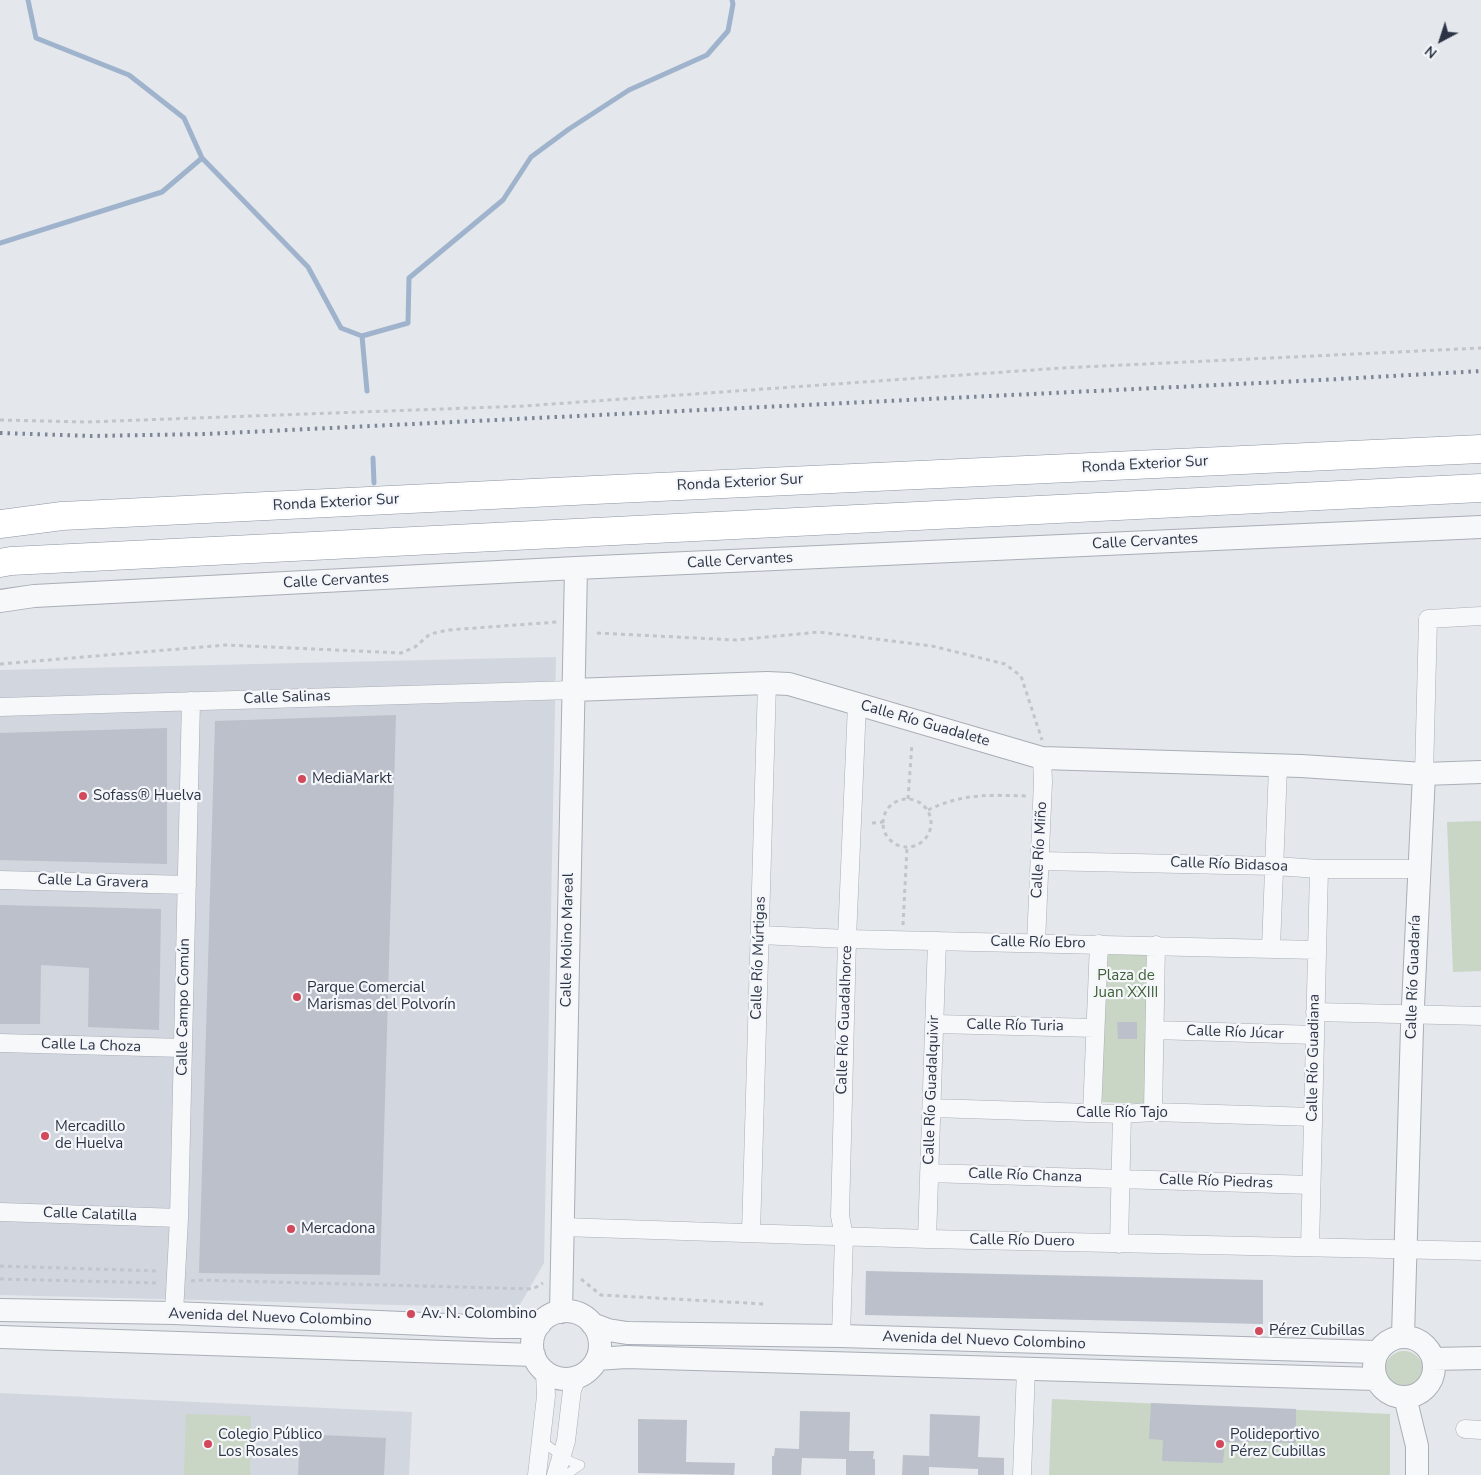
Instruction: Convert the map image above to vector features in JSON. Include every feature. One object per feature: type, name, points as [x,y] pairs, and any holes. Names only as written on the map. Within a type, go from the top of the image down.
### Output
[{"type":"highway","name":"Ronda Exterior Sur","points":[[0,524],[62,516],[1481,449]]},
{"type":"highway","points":[[0,563],[41,559],[1481,488]]},
{"type":"street","name":"Calle Cervantes","points":[[0,601],[34,596],[576,568],[1481,527]]},
{"type":"street","name":"Calle Molino Mareal","points":[[561,1312],[576,568]]},
{"type":"street","name":"Calle Río Guadaría","points":[[1403,1336],[1412,1014],[1424,774],[1428,619],[1481,616]]},
{"type":"street","name":"Calle Río Guadalete","points":[[573,690],[767,683],[789,684],[857,704],[1043,750],[1424,774],[1481,772]]},
{"type":"street","name":"Calle Río Múrtigas","points":[[751,1233],[767,683]]},
{"type":"street","name":"Calle Salinas","points":[[0,707],[573,690]]},
{"type":"street","name":"Calle Campo Común","points":[[174,1314],[179,1218],[192,701]]},
{"type":"street","name":"Calle Río Guadalhorce","points":[[841,1336],[844,1236],[840,1216],[847,939],[857,704]]},
{"type":"street","name":"Calle Río Miño","points":[[1036,943],[1044,782],[1043,750]]},
{"type":"street","points":[[1271,948],[1278,766]]},
{"type":"street","name":"Calle Río Bidasoa","points":[[1040,861],[1275,866],[1319,869],[1418,869]]},
{"type":"street","name":"Calle Río Guadiana","points":[[1310,1247],[1319,869]]},
{"type":"street","name":"Calle La Gravera","points":[[0,880],[187,885]]},
{"type":"street","name":"Calle Río Ebro","points":[[760,935],[847,939],[1317,950]]},
{"type":"street","name":"Calle Río Guadalquivir","points":[[927,1239],[937,941]]},
{"type":"street","points":[[1092,1113],[1099,944]]},
{"type":"street","points":[[1153,1112],[1156,946]]},
{"type":"street","points":[[1315,1012],[1481,1016]]},
{"type":"street","name":"Calle Río Turia","points":[[935,1024],[1096,1028]]},
{"type":"street","name":"Calle Río Júcar","points":[[1155,1030],[1315,1035]]},
{"type":"street","name":"Calle La Choza","points":[[0,1043],[183,1048]]},
{"type":"street","name":"Calle Río Tajo","points":[[932,1108],[1122,1114],[1153,1112],[1313,1117]]},
{"type":"street","points":[[1119,1244],[1122,1114]]},
{"type":"street","name":"Calle Río Chanza","points":[[929,1173],[1121,1179]]},
{"type":"street","name":"Calle Río Piedras","points":[[1121,1179],[1311,1185]]},
{"type":"street","name":"Calle Calatilla","points":[[0,1212],[179,1218]]},
{"type":"street","name":"Calle Río Duero","points":[[562,1227],[927,1239],[1481,1251]]},
{"type":"street","name":"Avenida del Nuevo Colombino","points":[[0,1310],[174,1314],[493,1327],[522,1327],[540,1324]]},
{"type":"street","points":[[537,1475],[546,1396],[533,1339],[540,1324],[553,1314],[561,1312],[578,1314],[592,1324],[600,1341],[597,1359],[585,1373],[566,1379],[555,1377],[539,1363]]},
{"type":"street","name":"Avenida del Nuevo Colombino","points":[[592,1324],[608,1330],[627,1332],[841,1336],[1376,1352]]},
{"type":"street","name":"Avenida del Nuevo Colombino","points":[[0,1336],[492,1352],[539,1363]]},
{"type":"street","points":[[1403,1336],[1413,1337],[1422,1342],[1434,1359],[1433,1375],[1425,1389],[1416,1395],[1405,1397],[1393,1395],[1383,1389],[1376,1379],[1373,1370],[1376,1352],[1383,1344],[1392,1338],[1403,1336]]},
{"type":"street","name":"Avenida del Nuevo Colombino","points":[[597,1359],[626,1357],[1376,1379]]},
{"type":"street","points":[[1434,1359],[1481,1358]]},
{"type":"street","points":[[1022,1475],[1026,1369]]},
{"type":"street","points":[[556,1475],[566,1441],[572,1390],[577,1377]]},
{"type":"street","points":[[1405,1397],[1417,1446],[1417,1475]]},
{"type":"lane","points":[[542,1441],[562,1457],[580,1465],[566,1475]]},
{"type":"path","points":[[0,420],[87,422],[524,406],[1061,368],[1481,348]]},
{"type":"path","points":[[0,664],[226,645],[401,653],[415,647],[430,634],[448,630],[558,622]]},
{"type":"path","points":[[596,633],[736,640],[818,632],[932,646],[1004,664],[1021,676],[1043,750]]},
{"type":"path","points":[[908,799],[912,743]]},
{"type":"path","points":[[928,810],[946,801],[986,795],[1030,796]]},
{"type":"path","points":[[908,799],[923,804],[928,810],[932,824],[927,838],[921,844],[907,847],[899,846],[887,837],[883,822],[888,808],[894,803],[908,799]]},
{"type":"path","points":[[872,822],[883,822]]},
{"type":"path","points":[[903,926],[907,847]]},
{"type":"path","points":[[0,1266],[157,1270]]},
{"type":"path","points":[[0,1279],[176,1282],[198,1280],[533,1289],[546,1281],[581,1279],[601,1295],[765,1304]]},
{"type":"shaded area","points":[[556,657],[544,1263],[518,1308],[0,1295],[0,670]]},
{"type":"shaded area","name":"Colegio Público Los Rosales","points":[[0,1393],[412,1412],[409,1475],[0,1475]]},
{"type":"green space","points":[[1481,821],[1481,971],[1453,972],[1447,822]]},
{"type":"green space","name":"Plaza de Juan XXIII","points":[[1105,948],[1150,951],[1145,1104],[1102,1102]]},
{"type":"green space","points":[[1404,1351],[1417,1357],[1423,1370],[1417,1383],[1404,1389],[1391,1383],[1385,1370],[1391,1357]]},
{"type":"green space","name":"Polideportivo Pérez Cubillas","points":[[1052,1399],[1390,1414],[1390,1475],[1049,1475]]},
{"type":"green space","points":[[186,1414],[251,1416],[250,1475],[184,1475]]},
{"type":"building","name":"Parque Comercial Marismas del Polvorín","points":[[396,715],[380,1275],[199,1273],[215,721]]},
{"type":"building","name":"Sofass® Huelva","points":[[167,728],[167,864],[0,860],[0,733]]},
{"type":"building","points":[[0,905],[161,909],[159,1030],[88,1027],[89,968],[41,965],[40,1024],[0,1024]]},
{"type":"building","points":[[1117,1022],[1137,1022],[1137,1039],[1118,1039]]},
{"type":"building","points":[[866,1271],[1263,1280],[1263,1324],[865,1315]]},
{"type":"building","points":[[1151,1403],[1296,1409],[1296,1443],[1225,1442],[1223,1463],[1162,1461],[1163,1440],[1149,1439]]},
{"type":"building","points":[[800,1411],[850,1412],[849,1451],[874,1451],[875,1475],[846,1475],[846,1459],[802,1458],[801,1475],[772,1475],[772,1456],[774,1456],[775,1448],[799,1449]]},
{"type":"building","points":[[930,1414],[980,1416],[978,1457],[1004,1458],[1004,1475],[978,1475],[978,1469],[929,1467]]},
{"type":"building","points":[[638,1419],[687,1420],[686,1462],[735,1463],[734,1475],[638,1473]]},
{"type":"building","points":[[300,1434],[386,1438],[384,1475],[298,1475]]},
{"type":"building","points":[[903,1455],[929,1456],[929,1475],[902,1475]]},
{"type":"waterway","points":[[28,0],[36,38],[129,75],[184,118],[202,158],[308,267],[341,328],[362,336],[408,323],[409,278],[503,200],[531,157],[569,129],[629,90],[707,55],[728,31],[733,4],[732,0]]},
{"type":"waterway","points":[[0,243],[162,192],[202,158]]},
{"type":"waterway","points":[[362,336],[367,391]]},
{"type":"waterway","points":[[373,458],[374,483]]},
{"type":"railway","points":[[0,433],[91,436],[206,434],[1481,371]]},
{"type":"place","name":"MediaMarkt","points":[[302,779]]},
{"type":"place","name":"Sofass® Huelva","points":[[83,796]]},
{"type":"place","name":"Parque Comercial Marismas del Polvorín","points":[[297,997]]},
{"type":"place","name":"Mercadillo de Huelva","points":[[45,1136]]},
{"type":"place","name":"Mercadona","points":[[291,1229]]},
{"type":"place","name":"Av. N. Colombino","points":[[411,1314]]},
{"type":"place","name":"Pérez Cubillas","points":[[1259,1331]]},
{"type":"place","name":"Colegio Público Los Rosales","points":[[208,1444]]},
{"type":"place","name":"Polideportivo Pérez Cubillas","points":[[1220,1444]]}]
